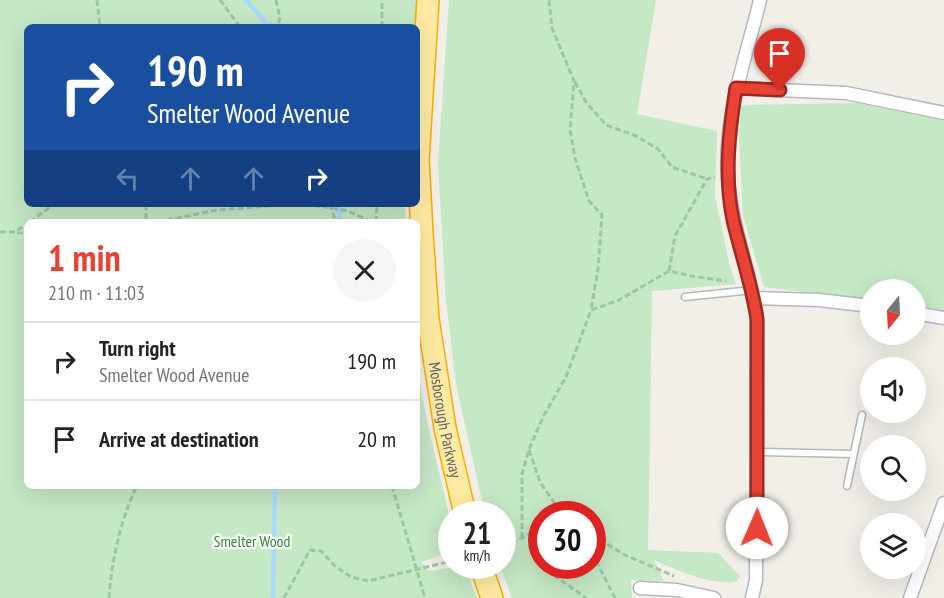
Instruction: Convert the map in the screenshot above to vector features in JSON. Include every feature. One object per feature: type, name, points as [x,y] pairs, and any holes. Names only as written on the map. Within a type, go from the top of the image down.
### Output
[{"type":"highway","name":"Mosborough Parkway","points":[[420,128],[428,0]]},
{"type":"highway","name":"Mosborough Parkway","points":[[420,194],[428,319],[442,406],[462,501]]},
{"type":"highway","points":[[485,579],[492,598]]},
{"type":"street","points":[[752,598],[756,580],[757,338],[753,294],[733,220],[728,178],[729,129],[736,88],[760,0]]},
{"type":"street","points":[[736,88],[846,93],[944,113]]},
{"type":"street","points":[[753,294],[860,305]]},
{"type":"street","points":[[926,314],[944,318]]},
{"type":"street","points":[[910,598],[944,503]]},
{"type":"street","points":[[640,588],[676,590],[714,598]]},
{"type":"lane","points":[[685,297],[753,294]]},
{"type":"lane","points":[[847,486],[860,423]]},
{"type":"lane","points":[[758,452],[854,454]]},
{"type":"path","points":[[97,0],[100,24]]},
{"type":"path","points":[[220,0],[238,24]]},
{"type":"path","points":[[276,0],[280,18],[278,24]]},
{"type":"path","points":[[381,24],[382,0]]},
{"type":"path","points":[[549,0],[552,28],[574,81],[586,102],[606,125],[636,136],[658,149],[672,167],[707,180]]},
{"type":"path","points":[[522,538],[522,474],[529,449],[544,415],[566,376],[591,310],[598,269],[602,215],[589,201],[575,158],[570,130],[574,81]]},
{"type":"path","points":[[669,271],[675,236],[707,180],[717,176]]},
{"type":"path","points":[[33,219],[50,207]]},
{"type":"path","points":[[173,219],[217,210],[256,207]]},
{"type":"path","points":[[334,207],[365,219]]},
{"type":"path","points":[[15,232],[24,226]]},
{"type":"path","points":[[0,232],[24,232]]},
{"type":"path","points":[[591,310],[619,300],[669,271],[734,282]]},
{"type":"path","points":[[529,449],[540,482],[553,501]]},
{"type":"path","points":[[109,598],[112,561],[136,489]]},
{"type":"path","points":[[393,489],[425,598]]},
{"type":"path","points":[[516,540],[528,535]]},
{"type":"path","points":[[606,544],[625,555],[674,576]]},
{"type":"path","points":[[284,598],[310,550],[321,551],[335,566],[351,577],[368,581],[438,565]]},
{"type":"path","points":[[559,579],[586,598]]},
{"type":"path","points":[[605,579],[615,598]]},
{"type":"green space","name":"Smelter Wood","points":[[0,0],[417,0],[414,24],[24,24],[24,207],[405,207],[406,219],[24,219],[24,489],[420,489],[420,382],[446,501],[438,501],[438,556],[421,562],[429,571],[438,570],[438,579],[470,579],[477,598],[0,598]]},
{"type":"green space","points":[[449,0],[656,0],[637,114],[717,131],[715,196],[729,263],[736,284],[652,291],[648,550],[718,553],[740,576],[737,581],[707,580],[654,560],[664,581],[631,580],[632,598],[512,598],[505,579],[516,579],[516,501],[482,501],[456,384],[446,302],[438,163]]},
{"type":"green space","points":[[857,103],[944,120],[944,311],[926,307],[926,279],[860,279],[860,299],[764,287],[743,216],[739,135],[741,105]]},
{"type":"waterway","points":[[246,0],[267,24]]},
{"type":"waterway","points":[[339,207],[339,219]]},
{"type":"waterway","points":[[273,598],[275,489]]},
{"type":"route","points":[[757,528],[757,319],[751,284],[733,220],[728,178],[729,129],[736,88],[780,90]]}]
